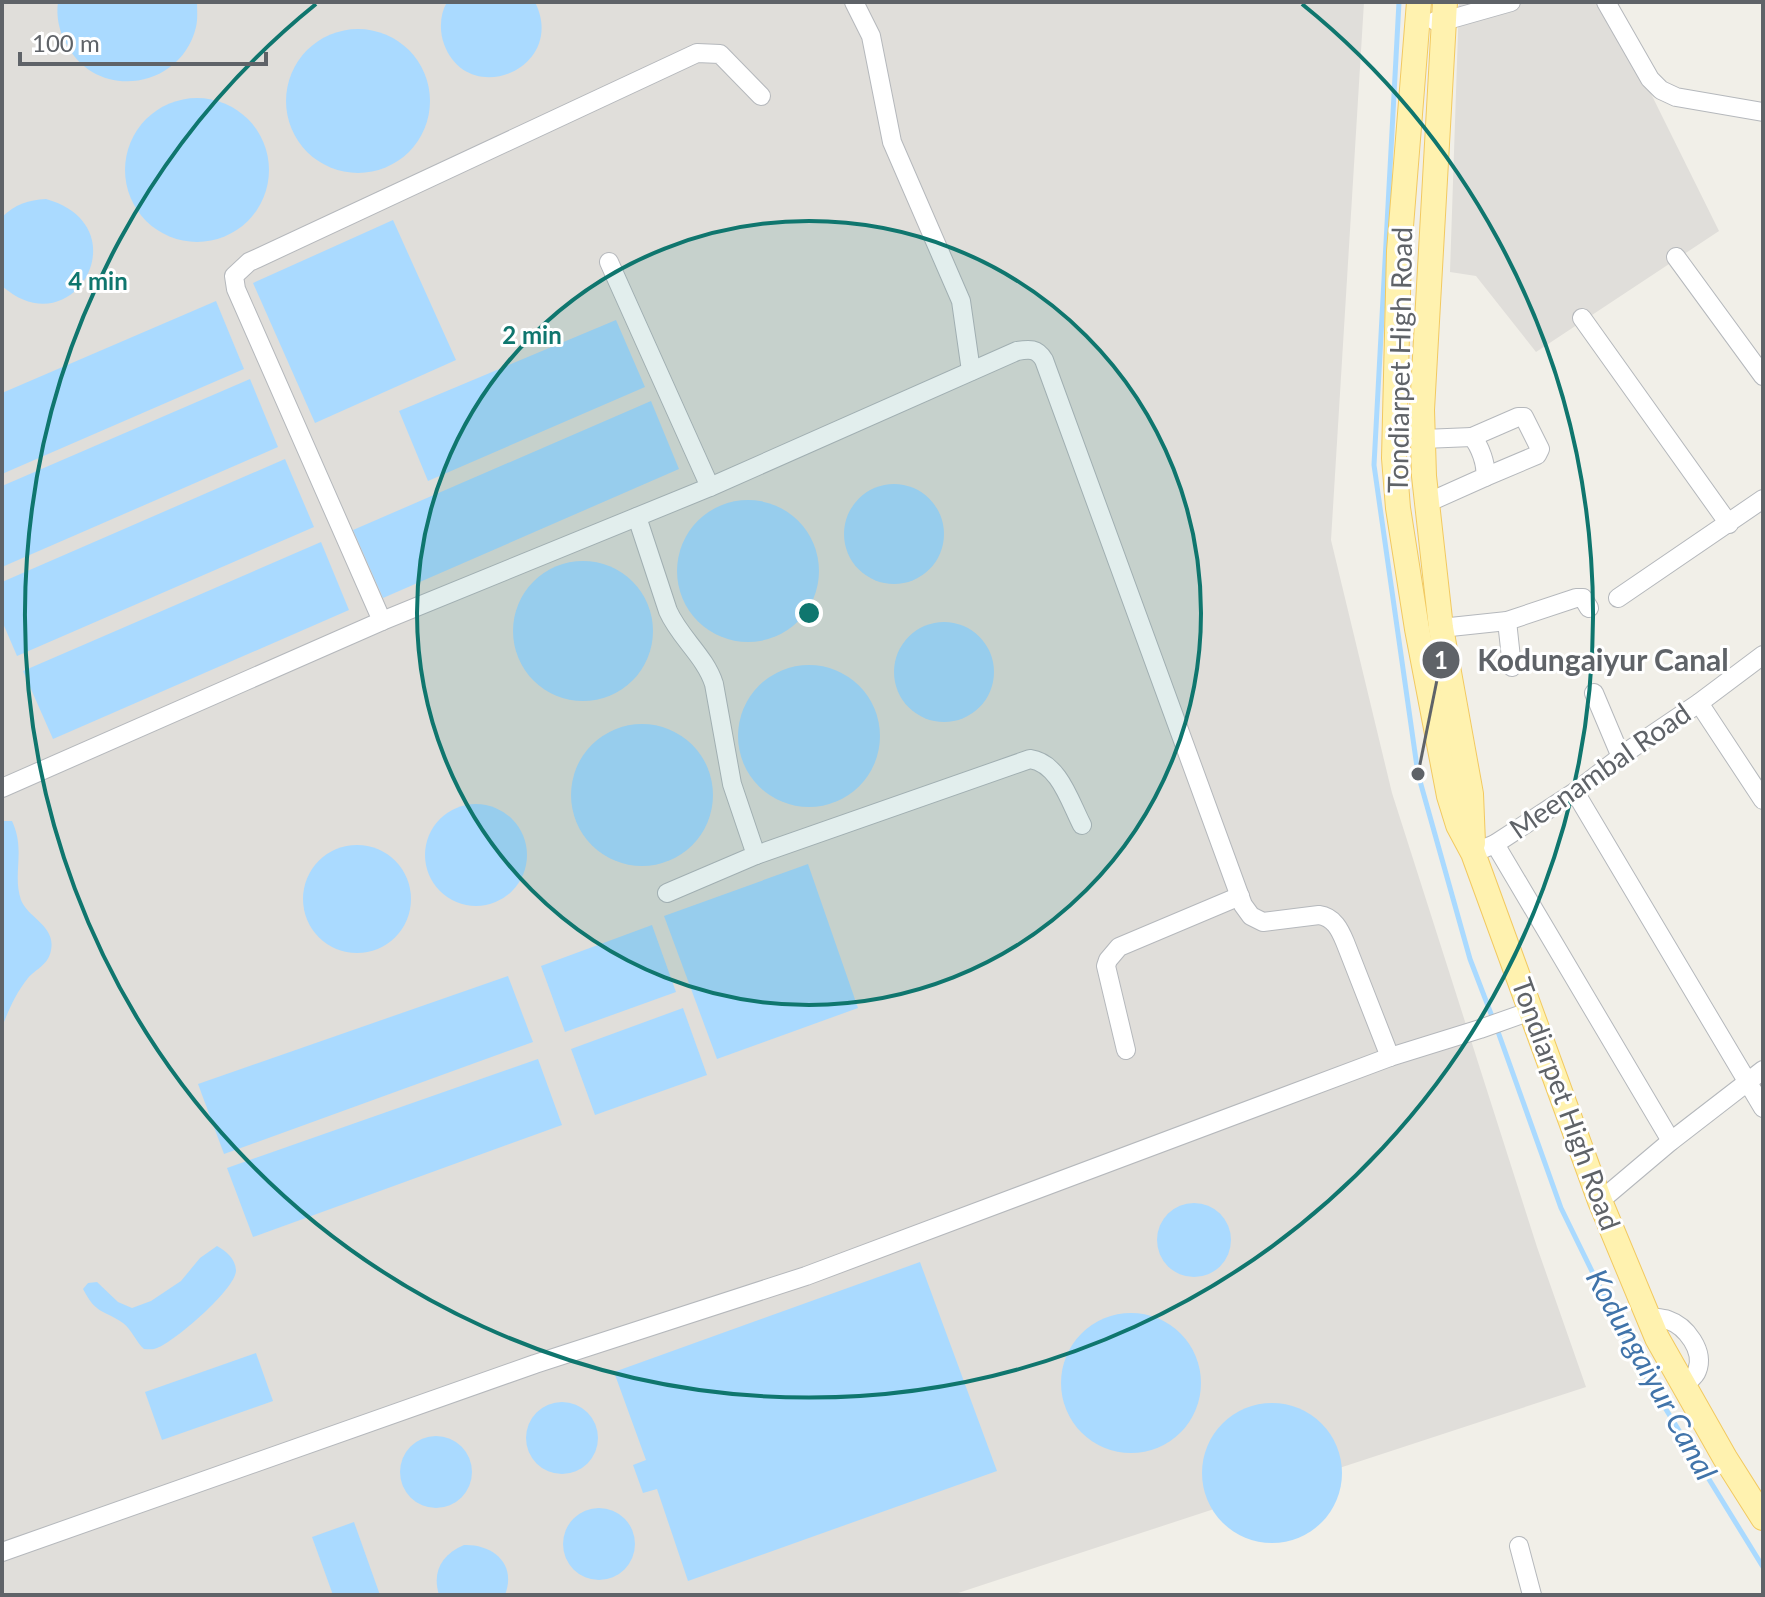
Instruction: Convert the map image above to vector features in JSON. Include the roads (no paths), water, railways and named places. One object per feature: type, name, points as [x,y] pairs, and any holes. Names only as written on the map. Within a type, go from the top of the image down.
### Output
[{"type":"main road","name":"Tondiarpet High Road","points":[[1418,12],[1399,251],[1394,458],[1398,508],[1417,629],[1449,796],[1458,825],[1484,848]]},
{"type":"main road","name":"Tondiarpet High Road","points":[[1444,12],[1422,410],[1423,439],[1441,628],[1471,794],[1531,1011],[1600,1201],[1657,1338],[1763,1518]]},
{"type":"street","points":[[854,2],[871,36],[892,142],[961,301],[971,371]]},
{"type":"street","points":[[1418,12],[1444,12],[1511,2]]},
{"type":"street","points":[[1606,2],[1650,79],[1661,90],[1676,97],[1763,112]]},
{"type":"street","points":[[382,621],[236,289],[234,276],[239,269],[697,53],[720,54],[761,96]]},
{"type":"street","points":[[1676,257],[1763,376]]},
{"type":"street","points":[[609,262],[710,487]]},
{"type":"street","points":[[1582,318],[1729,524]]},
{"type":"street","points":[[2,788],[382,621],[710,487],[1017,351],[1028,349],[1037,351],[1044,360],[1246,911],[1263,922],[1319,915],[1327,916],[1333,922],[1345,942],[1390,1057]]},
{"type":"street","points":[[1423,439],[1472,437],[1524,417],[1540,449],[1537,455],[1427,503]]},
{"type":"street","points":[[1472,437],[1486,469],[1485,477]]},
{"type":"street","points":[[1618,598],[1763,499]]},
{"type":"street","points":[[637,517],[674,624],[711,674],[732,784],[756,855]]},
{"type":"street","points":[[1441,628],[1507,621],[1576,598],[1583,598],[1589,608]]},
{"type":"street","points":[[1507,621],[1512,667]]},
{"type":"street","name":"Meenambal Road","points":[[1484,848],[1575,792],[1763,655]]},
{"type":"street","points":[[1594,693],[1621,757]]},
{"type":"street","points":[[1699,703],[1763,799]]},
{"type":"street","points":[[667,893],[756,855],[1030,759],[1051,768],[1082,825]]},
{"type":"street","points":[[1575,792],[1763,1108]]},
{"type":"street","points":[[1484,848],[1671,1141]]},
{"type":"street","points":[[1126,1050],[1106,966],[1108,960],[1119,947],[1240,896]]},
{"type":"street","points":[[2,1552],[535,1364],[806,1276],[1390,1057],[1531,1011]]},
{"type":"street","points":[[1600,1201],[1763,1070]]},
{"type":"street","points":[[1519,1546],[1532,1595]]},
{"type":"water","points":[[58,2],[197,2],[197,24],[187,48],[173,64],[156,75],[136,81],[116,80],[96,74],[79,62],[62,34]]},
{"type":"water","points":[[447,2],[535,2],[542,25],[538,46],[527,62],[511,72],[492,77],[473,75],[456,64],[444,44],[441,22]]},
{"type":"water","points":[[358,29],[386,34],[409,50],[425,73],[430,101],[425,129],[409,152],[386,168],[358,173],[330,168],[307,152],[291,129],[286,101],[291,73],[307,50],[330,34]]},
{"type":"water","points":[[197,98],[224,104],[248,119],[263,143],[269,170],[263,197],[248,221],[224,236],[197,242],[170,236],[146,221],[131,197],[125,170],[131,143],[146,119],[170,104]]},
{"type":"water","points":[[46,199],[75,213],[90,233],[93,255],[87,276],[72,293],[52,303],[28,301],[2,286],[2,217],[22,204]]},
{"type":"water","points":[[393,220],[456,360],[315,423],[253,283]]},
{"type":"water","points":[[216,301],[244,369],[2,474],[2,393]]},
{"type":"water","points":[[616,320],[645,387],[428,481],[399,411]]},
{"type":"water","points":[[250,379],[278,447],[2,567],[2,486]]},
{"type":"water","points":[[651,401],[679,469],[383,598],[353,530]]},
{"type":"water","points":[[285,459],[314,527],[17,656],[2,621],[2,582]]},
{"type":"water","points":[[894,484],[922,492],[936,506],[944,534],[936,562],[922,576],[894,584],[866,576],[852,562],[844,534],[852,506],[866,492]]},
{"type":"water","points":[[748,500],[775,505],[798,521],[814,544],[819,571],[814,598],[798,621],[775,637],[748,642],[721,637],[698,621],[682,598],[677,571],[682,544],[698,521],[721,505]]},
{"type":"water","points":[[321,542],[349,610],[53,739],[23,671]]},
{"type":"water","points":[[583,561],[610,566],[633,581],[648,604],[653,631],[648,658],[633,681],[610,696],[583,701],[556,696],[533,681],[518,658],[513,631],[518,604],[533,581],[556,566]]},
{"type":"water","points":[[944,622],[972,630],[986,644],[994,672],[986,700],[972,714],[944,722],[916,714],[902,700],[894,672],[902,644],[916,630]]},
{"type":"water","points":[[809,665],[836,671],[859,686],[874,709],[880,736],[874,763],[859,786],[836,801],[809,807],[782,801],[759,786],[744,763],[738,736],[744,709],[759,686],[782,671]]},
{"type":"water","points":[[642,724],[669,729],[692,745],[708,768],[713,795],[708,822],[692,845],[669,861],[642,866],[615,861],[592,845],[576,822],[571,795],[576,768],[592,745],[615,729]]},
{"type":"water","points":[[476,804],[505,812],[519,826],[527,855],[519,884],[505,898],[476,906],[447,898],[433,884],[425,855],[433,826],[447,812]]},
{"type":"water","points":[[2,821],[12,821],[16,832],[21,900],[46,928],[51,950],[48,959],[28,978],[13,1001],[2,1027]]},
{"type":"water","points":[[357,845],[378,849],[395,861],[407,878],[411,899],[407,920],[395,937],[378,949],[357,953],[336,949],[319,937],[307,920],[303,899],[307,878],[319,861],[336,849]]},
{"type":"water","points":[[808,864],[858,1008],[717,1059],[664,916]]},
{"type":"water","points":[[652,925],[676,992],[565,1032],[541,966]]},
{"type":"water","points":[[508,976],[533,1042],[224,1154],[198,1084]]},
{"type":"water","points":[[683,1008],[707,1075],[595,1115],[571,1049]]},
{"type":"water","points":[[538,1059],[562,1125],[253,1237],[227,1168]]},
{"type":"water","points":[[1194,1203],[1208,1206],[1220,1214],[1228,1226],[1231,1240],[1228,1254],[1220,1266],[1208,1274],[1194,1277],[1180,1274],[1168,1266],[1160,1254],[1157,1240],[1160,1226],[1168,1214],[1180,1206]]},
{"type":"water","points":[[217,1246],[234,1262],[234,1278],[203,1314],[177,1336],[155,1349],[144,1349],[123,1323],[96,1307],[83,1289],[88,1283],[97,1282],[118,1302],[132,1308],[151,1301],[181,1281],[200,1258]]},
{"type":"water","points":[[920,1262],[997,1471],[688,1581],[657,1489],[643,1493],[633,1465],[646,1460],[614,1372]]},
{"type":"water","points":[[1131,1313],[1158,1318],[1181,1333],[1196,1356],[1201,1383],[1196,1410],[1181,1433],[1158,1448],[1131,1453],[1104,1448],[1081,1433],[1066,1410],[1061,1383],[1066,1356],[1081,1333],[1104,1318]]},
{"type":"water","points":[[256,1353],[273,1401],[162,1440],[145,1392]]},
{"type":"water","points":[[562,1402],[588,1412],[598,1438],[588,1464],[562,1474],[536,1464],[526,1438],[536,1412]]},
{"type":"water","points":[[1272,1403],[1299,1408],[1322,1423],[1337,1446],[1342,1473],[1337,1500],[1322,1523],[1299,1538],[1272,1543],[1245,1538],[1222,1523],[1207,1500],[1202,1473],[1207,1446],[1222,1423],[1245,1408]]},
{"type":"water","points":[[436,1436],[462,1446],[472,1472],[462,1498],[436,1508],[410,1498],[400,1472],[410,1446]]},
{"type":"water","points":[[599,1508],[625,1518],[635,1544],[625,1570],[599,1580],[573,1570],[563,1544],[573,1518]]},
{"type":"water","points":[[354,1522],[380,1595],[333,1595],[312,1537]]},
{"type":"water","points":[[464,1545],[484,1548],[500,1558],[508,1574],[505,1595],[439,1595],[437,1579],[440,1565],[449,1554]]},
{"type":"waterway","name":"Kodungaiyur Canal","points":[[1399,2],[1374,465],[1418,774],[1470,959],[1493,1019]]},
{"type":"waterway","name":"Kodungaiyur Canal","points":[[1497,1029],[1561,1208],[1635,1359],[1763,1567]]},
{"type":"place","name":"Kodungaiyur Canal","points":[[1418,774]]}]
